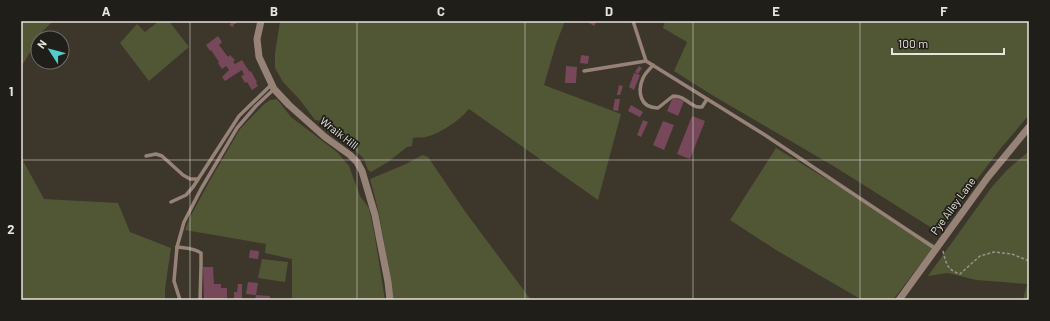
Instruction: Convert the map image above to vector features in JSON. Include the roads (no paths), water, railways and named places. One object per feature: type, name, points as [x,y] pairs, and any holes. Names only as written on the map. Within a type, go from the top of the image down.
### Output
[{"type":"street","name":"Wraik Hill","points":[[261,21],[257,39],[259,57],[273,86],[289,106],[325,137],[350,155],[357,162],[362,171],[375,215],[390,300]]},
{"type":"street","name":"Pye Alley Lane","points":[[899,300],[988,177],[1029,127]]},
{"type":"lane","points":[[633,21],[646,61]]},
{"type":"lane","points":[[584,71],[646,61],[938,246]]},
{"type":"lane","points":[[653,65],[644,76],[640,90],[640,96],[650,107],[658,108],[673,96],[679,96],[695,106],[702,107],[707,99]]},
{"type":"lane","points":[[171,202],[186,195],[193,187],[231,126],[239,116],[273,86]]},
{"type":"lane","points":[[180,300],[174,281],[177,247],[184,222],[201,189],[237,128],[273,86]]},
{"type":"lane","points":[[146,156],[156,154],[162,156],[183,175],[190,179],[198,179]]},
{"type":"lane","points":[[177,247],[198,251],[201,253],[200,300]]}]
